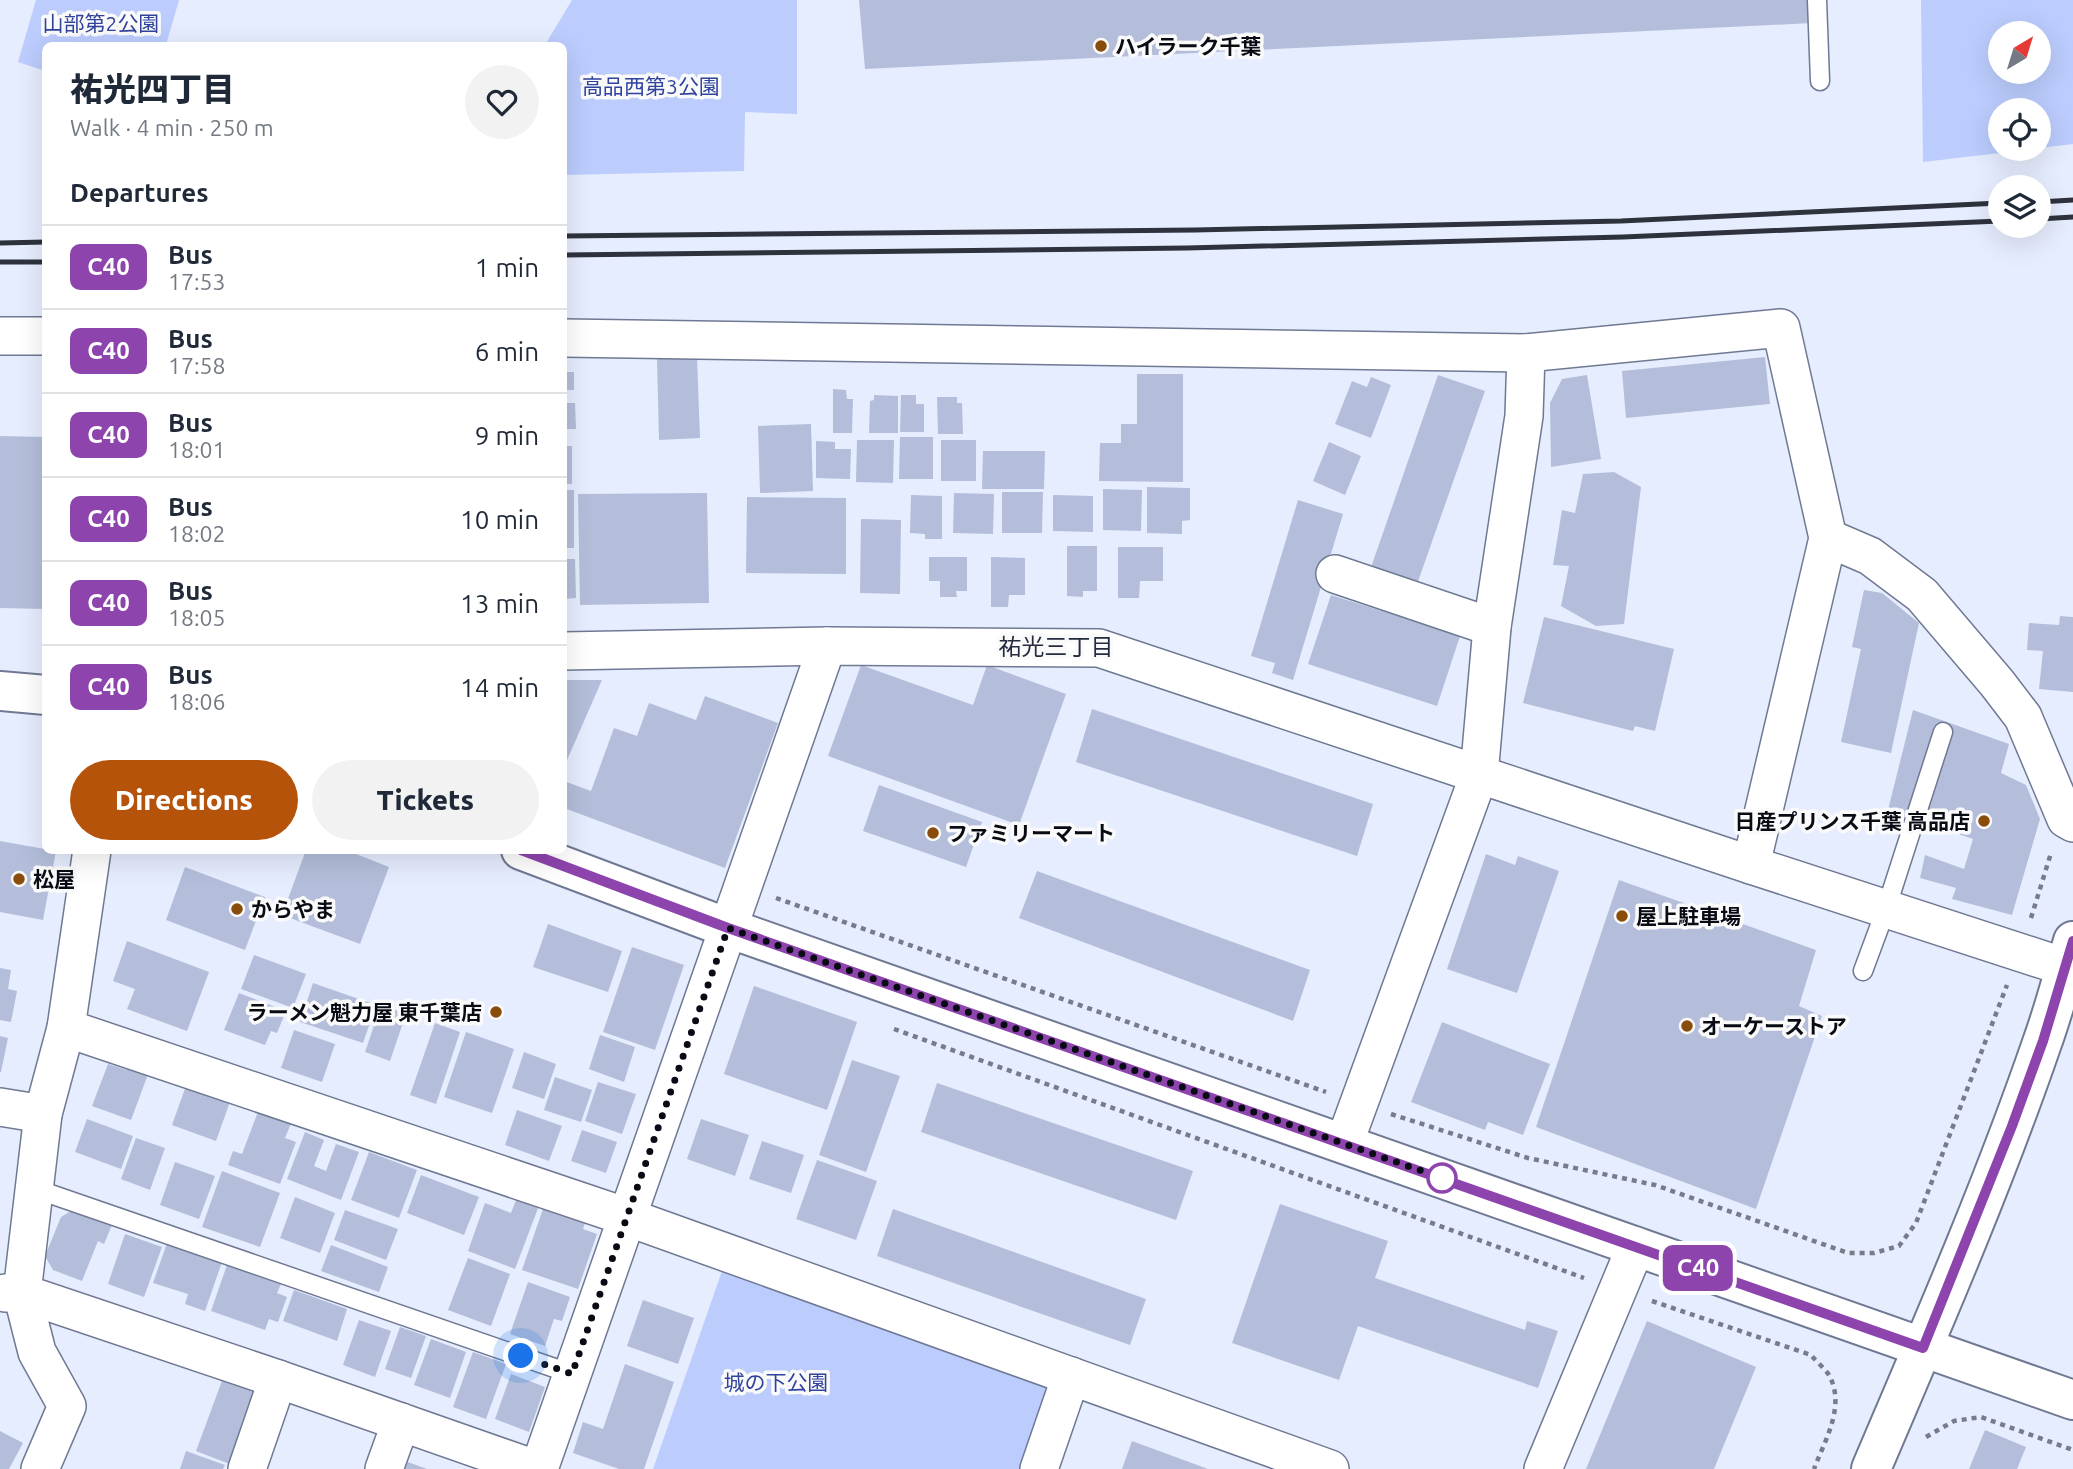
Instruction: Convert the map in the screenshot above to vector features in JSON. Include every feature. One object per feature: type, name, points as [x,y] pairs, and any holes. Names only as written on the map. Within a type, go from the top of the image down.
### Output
[{"type":"street","points":[[567,338],[1526,353],[1781,328],[1828,538],[1751,865]]},
{"type":"street","points":[[0,336],[42,336]]},
{"type":"street","points":[[1344,1144],[1479,775],[1492,627],[1524,416],[1526,353]]},
{"type":"street","points":[[1828,538],[1870,556],[1922,595],[2023,717],[2066,819],[2063,836]]},
{"type":"street","points":[[1335,574],[1492,627]]},
{"type":"street","points":[[11,1293],[278,1379],[537,1469],[827,646]]},
{"type":"street","points":[[567,651],[827,646],[1099,648],[1886,909],[2069,954],[2043,1041],[2012,1126],[1871,1469]]},
{"type":"street","points":[[0,691],[42,695]]},
{"type":"street","points":[[40,1469],[67,1406],[37,1352],[11,1293],[33,1188],[43,1114],[66,1028],[91,854]]},
{"type":"street","points":[[532,854],[728,928],[2073,1401]]},
{"type":"street","points":[[66,1028],[627,1217],[1330,1469]]},
{"type":"street","points":[[0,1107],[43,1114]]},
{"type":"street","points":[[1543,1469],[1636,1246]]},
{"type":"street","points":[[1039,1469],[1070,1376]]},
{"type":"street","points":[[247,1469],[278,1379]]},
{"type":"street","points":[[384,1469],[401,1422]]},
{"type":"lane","points":[[1817,0],[1820,81]]},
{"type":"lane","points":[[1863,971],[1944,732]]},
{"type":"lane","points":[[33,1188],[572,1374]]},
{"type":"path","points":[[2030,919],[2063,836]]},
{"type":"path","points":[[772,897],[1326,1093]]},
{"type":"path","points":[[1388,1113],[1528,1158],[1655,1185],[1848,1253],[1874,1253],[1899,1246],[1916,1223],[2010,978]]},
{"type":"path","points":[[886,1026],[1618,1290],[1811,1354],[1828,1375],[1836,1395],[1833,1421],[1814,1469]]},
{"type":"path","points":[[1917,1446],[1926,1436],[1954,1422],[1981,1417],[2073,1450]]},
{"type":"green space","name":"山部第2公園","points":[[36,0],[179,0],[167,42],[42,42],[42,70],[18,62]]},
{"type":"green space","name":"高品西第3公園","points":[[572,0],[797,0],[797,114],[745,112],[744,171],[567,175],[567,42],[547,42]]},
{"type":"green space","points":[[1921,0],[2073,0],[2073,144],[2051,147],[2051,98],[1988,98],[1988,154],[1923,162]]},
{"type":"green space","name":"城の下公園","points":[[722,1271],[1049,1387],[1023,1469],[653,1469]]},
{"type":"building","name":"ハイラーク千葉","points":[[859,0],[1807,0],[1812,23],[865,69]]},
{"type":"building","points":[[1765,357],[1770,404],[1626,418],[1622,371]]},
{"type":"building","points":[[697,358],[700,438],[659,440],[657,359]]},
{"type":"building","points":[[567,372],[574,372],[574,390],[567,390]]},
{"type":"building","points":[[1137,374],[1183,374],[1183,482],[1099,481],[1100,443],[1121,443],[1121,424],[1137,424]]},
{"type":"building","points":[[1438,375],[1485,391],[1415,590],[1369,573]]},
{"type":"building","points":[[1587,375],[1601,459],[1551,467],[1550,403],[1562,379]]},
{"type":"building","points":[[1371,377],[1391,385],[1371,438],[1335,424],[1352,381],[1367,387]]},
{"type":"building","points":[[833,389],[846,390],[847,399],[853,399],[852,433],[833,433]]},
{"type":"building","points":[[874,395],[898,396],[898,433],[869,433],[870,401],[874,400]]},
{"type":"building","points":[[901,395],[916,395],[916,404],[924,404],[924,432],[900,432]]},
{"type":"building","points":[[937,397],[957,397],[957,403],[962,403],[963,434],[938,434]]},
{"type":"building","points":[[567,403],[575,403],[576,429],[567,429]]},
{"type":"building","points":[[811,424],[813,491],[760,493],[758,426]]},
{"type":"building","points":[[0,436],[42,437],[42,609],[0,608]]},
{"type":"building","points":[[900,437],[933,437],[933,479],[899,479]]},
{"type":"building","points":[[857,440],[894,440],[893,483],[856,482]]},
{"type":"building","points":[[941,440],[976,440],[976,481],[941,481]]},
{"type":"building","points":[[816,441],[835,442],[835,449],[851,449],[850,479],[816,478]]},
{"type":"building","points":[[1329,442],[1361,456],[1345,495],[1313,481]]},
{"type":"building","points":[[567,446],[572,446],[572,484],[567,484]]},
{"type":"building","points":[[983,451],[1045,451],[1044,489],[982,489]]},
{"type":"building","points":[[1614,472],[1641,487],[1624,624],[1596,626],[1561,606],[1569,566],[1553,565],[1562,510],[1575,513],[1583,474]]},
{"type":"building","points":[[1147,487],[1190,488],[1190,520],[1182,521],[1182,534],[1147,533]]},
{"type":"building","points":[[1103,489],[1142,490],[1141,531],[1103,530]]},
{"type":"building","points":[[567,490],[574,490],[574,548],[567,548]]},
{"type":"building","points":[[1002,492],[1043,492],[1042,533],[1002,533]]},
{"type":"building","points":[[707,493],[709,603],[580,605],[578,494]]},
{"type":"building","points":[[954,493],[994,494],[993,534],[953,533]]},
{"type":"building","points":[[911,495],[942,496],[942,539],[925,539],[925,534],[910,533]]},
{"type":"building","points":[[1053,495],[1093,496],[1093,532],[1053,531]]},
{"type":"building","points":[[747,497],[846,498],[846,574],[746,573]]},
{"type":"building","points":[[1298,500],[1343,514],[1293,680],[1272,673],[1275,663],[1251,656]]},
{"type":"building","points":[[861,519],[901,520],[900,594],[860,593]]},
{"type":"building","points":[[1067,546],[1097,546],[1097,591],[1083,591],[1083,597],[1067,596]]},
{"type":"building","points":[[1118,547],[1163,547],[1163,581],[1140,581],[1139,598],[1118,598]]},
{"type":"building","points":[[929,557],[967,557],[967,591],[956,591],[957,597],[940,597],[940,581],[929,581]]},
{"type":"building","points":[[991,557],[1025,558],[1025,595],[1009,595],[1008,607],[991,607]]},
{"type":"building","points":[[567,559],[575,559],[576,598],[567,599]]},
{"type":"building","points":[[1864,590],[1882,593],[1919,623],[1891,753],[1841,742],[1861,649],[1852,647]]},
{"type":"building","points":[[1331,595],[1420,623],[1422,617],[1462,630],[1437,706],[1308,664]]},
{"type":"building","points":[[2060,616],[2073,617],[2073,692],[2039,689],[2043,651],[2027,650],[2029,623],[2059,625]]},
{"type":"building","points":[[1544,617],[1674,649],[1655,731],[1635,726],[1633,731],[1523,703]]},
{"type":"building","points":[[861,665],[973,705],[987,665],[1066,694],[1019,825],[828,756]]},
{"type":"building","points":[[567,680],[602,680],[567,760]]},
{"type":"building","points":[[705,696],[778,723],[725,868],[567,809],[567,782],[591,791],[614,728],[637,736],[649,703],[696,720]]},
{"type":"building","points":[[1092,709],[1373,804],[1357,856],[1076,762]]},
{"type":"building","points":[[1913,710],[2009,744],[2001,773],[2026,785],[2040,819],[2012,915],[1952,899],[1956,888],[1920,878],[1925,855],[1964,869],[1973,839],[1888,810]]},
{"type":"building","points":[[879,785],[982,822],[966,867],[863,831]]},
{"type":"building","points":[[0,841],[42,848],[42,854],[55,854],[43,920],[0,912]]},
{"type":"building","points":[[305,854],[356,854],[389,867],[360,944],[282,915]]},
{"type":"building","points":[[1486,854],[1515,865],[1518,856],[1559,871],[1517,993],[1447,969]]},
{"type":"building","points":[[185,867],[265,897],[245,950],[166,920]]},
{"type":"building","points":[[1037,871],[1310,970],[1293,1021],[1019,918]]},
{"type":"building","points":[[1619,880],[1816,950],[1799,1006],[1822,1016],[1756,1209],[1536,1127]]},
{"type":"building","points":[[548,924],[622,951],[608,992],[533,967]]},
{"type":"building","points":[[127,941],[209,972],[187,1031],[127,1009],[135,989],[113,981]]},
{"type":"building","points":[[632,947],[684,965],[655,1050],[603,1032]]},
{"type":"building","points":[[254,955],[306,974],[293,1008],[241,989]]},
{"type":"building","points":[[0,968],[11,970],[8,989],[17,991],[11,1022],[0,1020]]},
{"type":"building","points":[[313,983],[376,1005],[363,1043],[300,1022]]},
{"type":"building","points":[[754,986],[857,1022],[827,1110],[724,1074]]},
{"type":"building","points":[[239,993],[286,1011],[277,1033],[271,1031],[265,1045],[224,1030]]},
{"type":"building","points":[[381,1005],[406,1014],[390,1061],[365,1052]]},
{"type":"building","points":[[1442,1022],[1550,1064],[1523,1135],[1488,1122],[1485,1130],[1411,1102]]},
{"type":"building","points":[[435,1023],[460,1032],[436,1104],[410,1095]]},
{"type":"building","points":[[294,1030],[335,1044],[322,1082],[281,1068]]},
{"type":"building","points":[[466,1032],[514,1049],[492,1113],[444,1097]]},
{"type":"building","points":[[600,1035],[635,1047],[624,1082],[589,1069]]},
{"type":"building","points":[[0,1036],[8,1038],[1,1072],[0,1072]]},
{"type":"building","points":[[524,1052],[556,1064],[544,1099],[512,1088]]},
{"type":"building","points":[[852,1060],[900,1076],[866,1172],[819,1155]]},
{"type":"building","points":[[130,1062],[150,1069],[131,1120],[92,1106],[108,1064],[127,1070]]},
{"type":"building","points":[[555,1077],[592,1090],[581,1122],[544,1110]]},
{"type":"building","points":[[598,1082],[636,1094],[622,1134],[585,1121]]},
{"type":"building","points":[[187,1083],[231,1099],[216,1141],[172,1125]]},
{"type":"building","points":[[937,1083],[1193,1171],[1176,1220],[921,1132]]},
{"type":"building","points":[[259,1109],[292,1121],[285,1138],[296,1142],[280,1184],[228,1165],[233,1151],[242,1154]]},
{"type":"building","points":[[517,1110],[562,1126],[549,1161],[505,1145]]},
{"type":"building","points":[[87,1119],[133,1136],[121,1169],[75,1152]]},
{"type":"building","points":[[701,1119],[749,1135],[735,1176],[687,1159]]},
{"type":"building","points":[[582,1130],[617,1142],[606,1173],[571,1161]]},
{"type":"building","points":[[305,1132],[324,1140],[314,1166],[326,1171],[336,1144],[359,1152],[341,1200],[287,1179]]},
{"type":"building","points":[[136,1138],[165,1148],[150,1190],[121,1179]]},
{"type":"building","points":[[762,1141],[804,1155],[791,1193],[749,1179]]},
{"type":"building","points":[[369,1152],[417,1170],[399,1218],[351,1200]]},
{"type":"building","points":[[817,1160],[877,1181],[856,1240],[796,1219]]},
{"type":"building","points":[[175,1162],[215,1176],[199,1219],[160,1205]]},
{"type":"building","points":[[222,1171],[280,1193],[260,1247],[202,1227]]},
{"type":"building","points":[[421,1175],[479,1197],[464,1235],[407,1213]]},
{"type":"building","points":[[518,1195],[540,1203],[515,1269],[468,1251],[485,1203],[511,1213]]},
{"type":"building","points":[[295,1197],[335,1213],[320,1253],[280,1238]]},
{"type":"building","points":[[1280,1204],[1388,1241],[1375,1278],[1525,1330],[1527,1321],[1558,1331],[1538,1388],[1358,1326],[1339,1380],[1232,1343]]},
{"type":"building","points":[[544,1206],[586,1220],[583,1229],[597,1234],[578,1289],[522,1270]]},
{"type":"building","points":[[893,1209],[1146,1299],[1130,1345],[877,1256]]},
{"type":"building","points":[[73,1210],[112,1225],[104,1244],[98,1241],[82,1281],[53,1270],[45,1256],[61,1217]]},
{"type":"building","points":[[345,1210],[398,1229],[386,1260],[334,1240]]},
{"type":"building","points":[[125,1234],[162,1247],[144,1297],[108,1284]]},
{"type":"building","points":[[167,1243],[222,1262],[205,1311],[185,1304],[188,1294],[153,1283]]},
{"type":"building","points":[[331,1245],[388,1267],[379,1292],[321,1271]]},
{"type":"building","points":[[468,1258],[510,1274],[491,1326],[448,1310]]},
{"type":"building","points":[[227,1265],[281,1284],[277,1293],[287,1297],[278,1322],[269,1319],[265,1330],[211,1311]]},
{"type":"building","points":[[528,1282],[570,1297],[562,1321],[554,1319],[545,1346],[510,1334]]},
{"type":"building","points":[[294,1290],[347,1309],[337,1341],[283,1321]]},
{"type":"building","points":[[643,1300],[694,1318],[678,1364],[627,1346]]},
{"type":"building","points":[[359,1320],[391,1331],[375,1377],[343,1365]]},
{"type":"building","points":[[1647,1321],[1756,1367],[1714,1469],[1586,1469]]},
{"type":"building","points":[[400,1327],[426,1336],[411,1378],[385,1369]]},
{"type":"building","points":[[431,1339],[466,1352],[450,1398],[414,1385]]},
{"type":"building","points":[[473,1352],[506,1364],[486,1419],[453,1407]]},
{"type":"building","points":[[625,1364],[674,1382],[644,1469],[619,1469],[573,1453],[583,1422],[603,1429]]},
{"type":"building","points":[[511,1374],[545,1387],[529,1432],[495,1419]]},
{"type":"building","points":[[223,1378],[259,1391],[232,1465],[196,1451]]},
{"type":"building","points":[[1985,1430],[2026,1447],[2017,1469],[1969,1469]]},
{"type":"building","points":[[0,1431],[23,1443],[9,1469],[0,1469]]},
{"type":"building","points":[[1132,1441],[1208,1469],[1122,1469]]},
{"type":"building","points":[[186,1451],[225,1465],[223,1469],[180,1469]]},
{"type":"building","points":[[405,1461],[427,1469],[402,1469]]},
{"type":"railway","points":[[2051,201],[2073,200]]},
{"type":"railway","points":[[567,236],[1195,230],[1621,221],[1988,204]]},
{"type":"railway","points":[[2051,218],[2073,217]]},
{"type":"railway","points":[[567,255],[1187,248],[1623,237],[1988,222]]},
{"type":"railway","points":[[0,243],[42,242]]},
{"type":"railway","points":[[0,262],[42,262]]},
{"type":"bus line","name":"C40","points":[[532,854],[728,928],[1923,1348],[2012,1126],[2043,1041],[2073,941]]},
{"type":"place","name":"ハイラーク千葉","points":[[1101,46]]},
{"type":"place","name":"日産プリンス千葉 高品店","points":[[1984,821]]},
{"type":"place","name":"ファミリーマート","points":[[933,833]]},
{"type":"place","name":"松屋","points":[[19,879]]},
{"type":"place","name":"からやま","points":[[237,909]]},
{"type":"place","name":"屋上駐車場","points":[[1622,916]]},
{"type":"place","name":"ラーメン魁力屋 東千葉店","points":[[496,1012]]},
{"type":"place","name":"オーケーストア","points":[[1687,1026]]},
{"type":"district","name":"祐光三丁目","points":[[1056,646]]},
{"type":"route","points":[[521,1356],[572,1374],[728,928],[1442,1178]]}]
